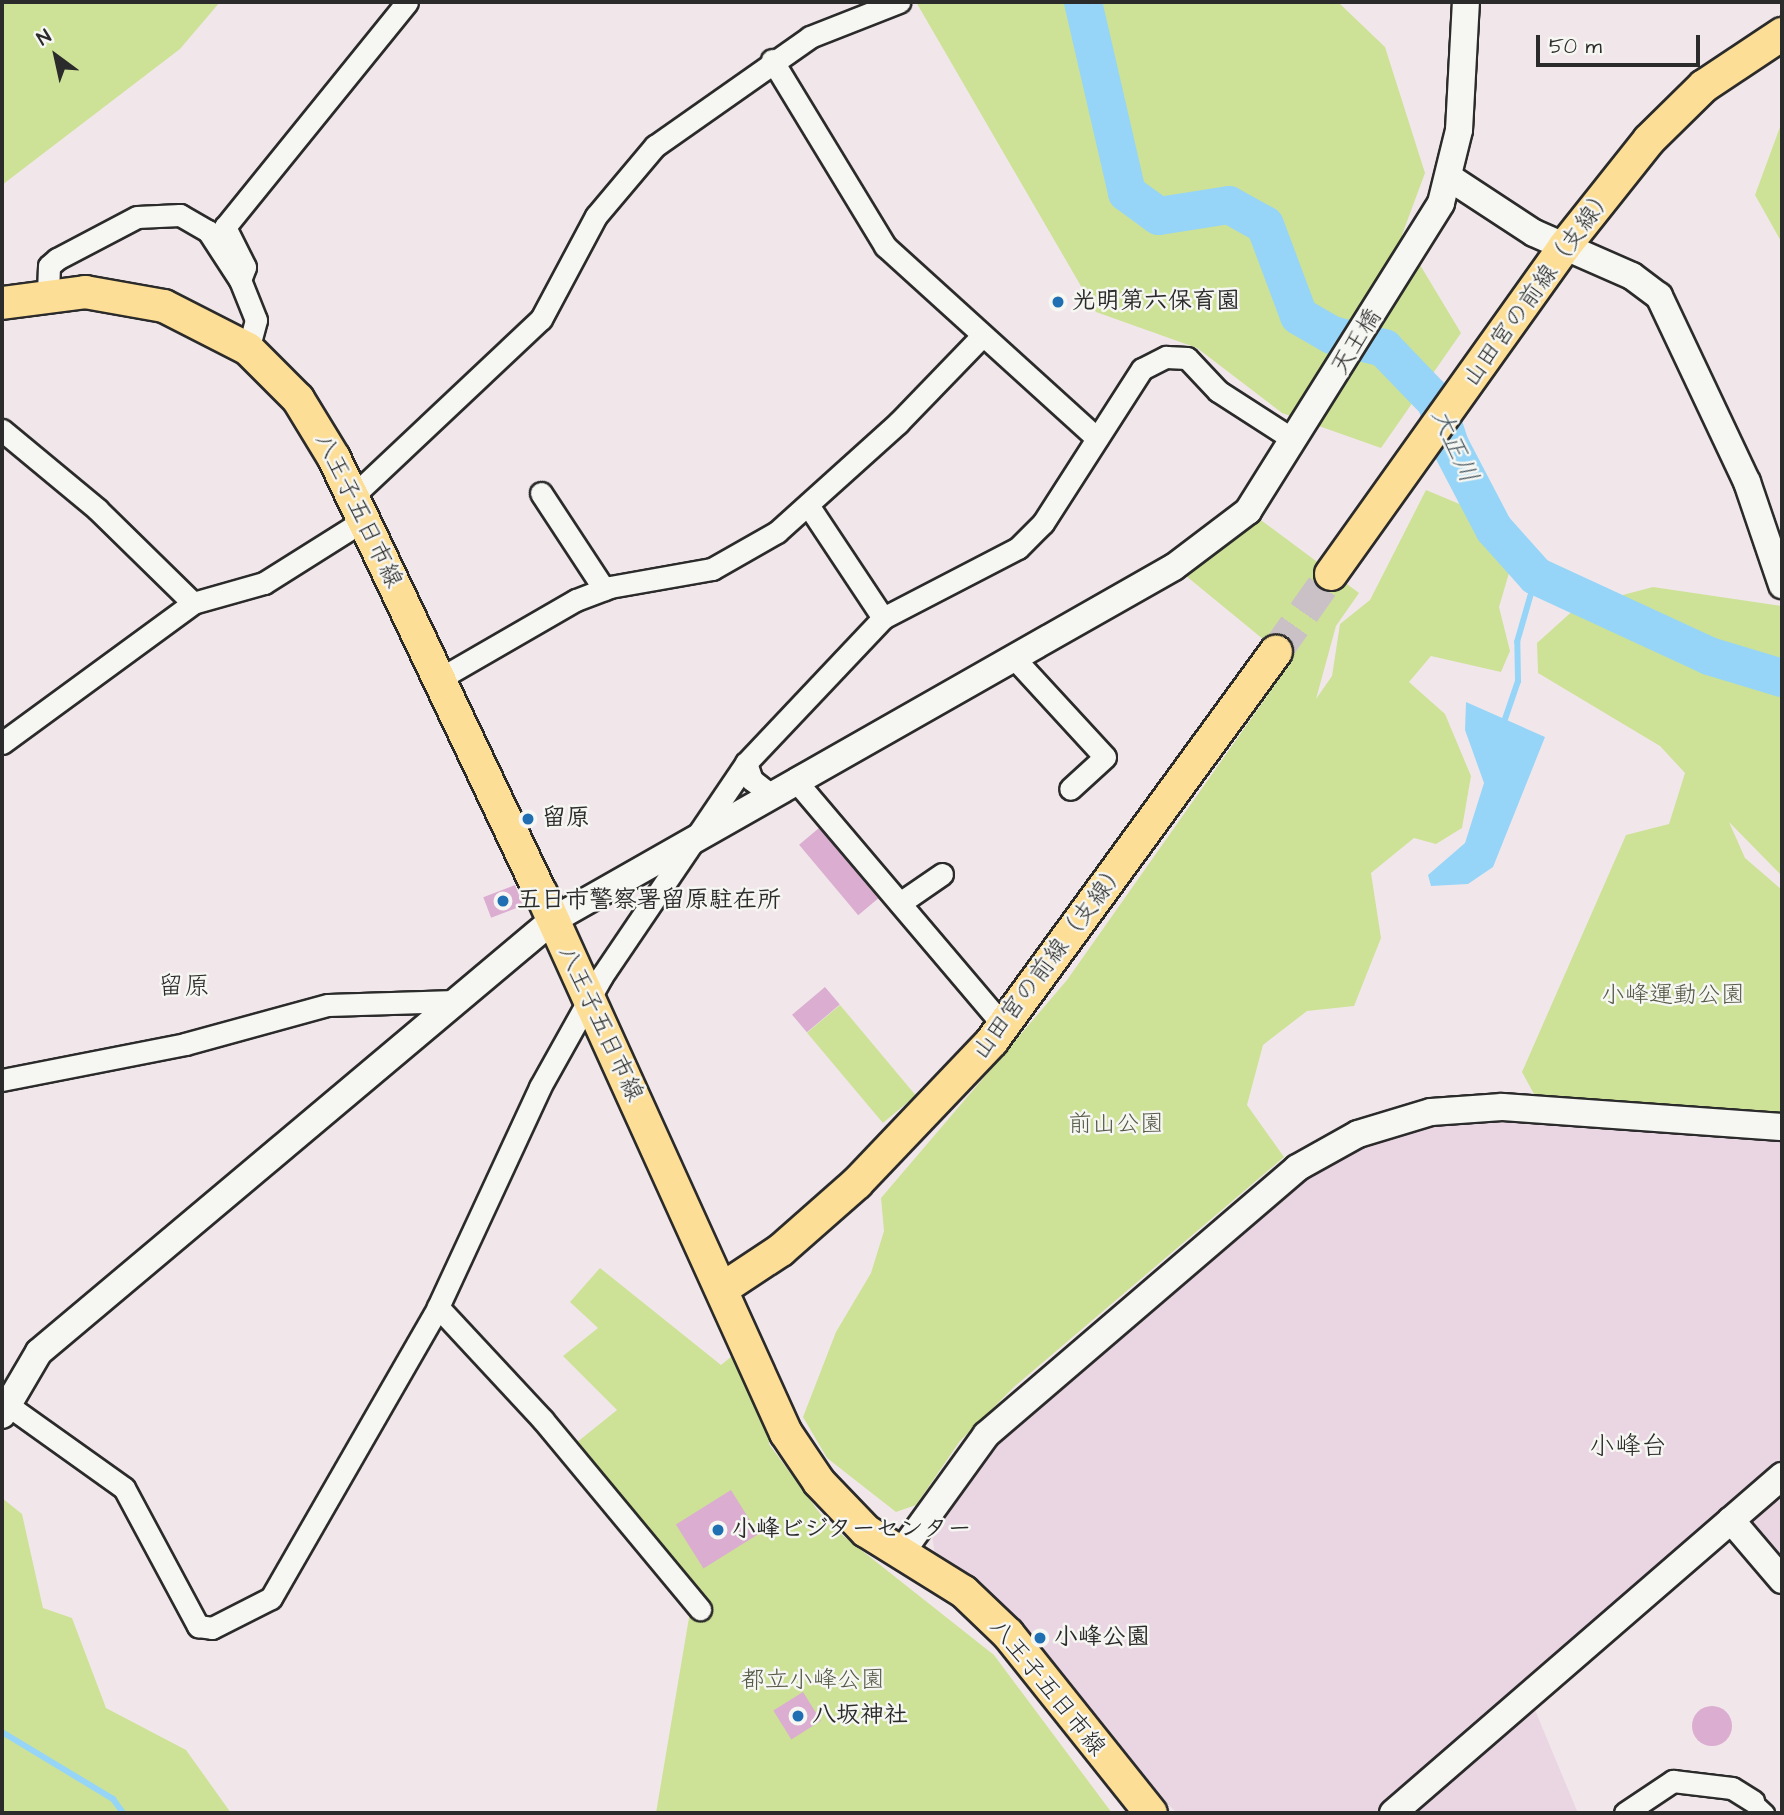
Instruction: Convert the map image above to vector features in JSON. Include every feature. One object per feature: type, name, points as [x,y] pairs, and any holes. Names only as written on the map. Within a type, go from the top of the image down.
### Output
[{"type":"main road","name":"山田宮の前線（支線）","points":[[1331,574],[1564,247],[1678,111],[1782,34]]},
{"type":"main road","name":"八王子五日市線","points":[[2,303],[48,293],[100,293],[151,302],[193,317],[248,349],[307,410],[358,508],[553,920],[801,1457],[842,1508],[900,1554],[964,1592],[1000,1626],[1151,1813]]},
{"type":"main road","name":"山田宮の前線（支線）","points":[[722,1289],[781,1250],[857,1183],[1004,1026],[1276,652]]},
{"type":"street","points":[[240,280],[245,267],[225,227],[407,2]]},
{"type":"street","points":[[2,743],[193,603],[264,583],[358,508],[541,319],[596,216],[631,169],[772,60],[810,37],[899,2]]},
{"type":"street","name":"天王橋","points":[[3,1407],[39,1352],[553,920],[1014,658],[1223,534],[1256,500],[1403,270],[1450,178],[1460,130],[1466,2]]},
{"type":"street","points":[[772,60],[885,246],[981,337],[1097,438]]},
{"type":"street","points":[[1450,178],[1564,247],[1632,276],[1666,307],[1746,482],[1782,584]]},
{"type":"street","points":[[48,293],[49,266],[57,258],[120,224],[162,213],[202,226],[240,280],[256,320],[248,349]]},
{"type":"street","points":[[439,679],[604,589],[712,569],[810,508],[981,337]]},
{"type":"street","points":[[3,1407],[124,1488],[198,1626],[212,1628],[271,1598],[438,1307],[515,1137],[589,1000],[688,842],[746,763],[883,618],[1018,548],[1043,523],[1142,369],[1166,357],[1187,358],[1218,391],[1294,440]]},
{"type":"street","points":[[2,430],[97,509],[193,603]]},
{"type":"street","points":[[541,493],[604,589]]},
{"type":"street","points":[[810,508],[883,618]]},
{"type":"street","points":[[1014,658],[1105,757],[1070,789]]},
{"type":"street","points":[[746,763],[752,780],[771,795]]},
{"type":"street","points":[[796,781],[1004,1026]]},
{"type":"street","points":[[900,903],[942,874]]},
{"type":"street","points":[[2,1080],[185,1044],[328,1005],[455,1001]]},
{"type":"street","points":[[900,1554],[986,1435],[1297,1168],[1338,1144],[1396,1120],[1467,1108],[1782,1127]]},
{"type":"street","points":[[438,1307],[543,1420],[700,1609]]},
{"type":"street","points":[[1393,1813],[1782,1476]]},
{"type":"street","points":[[1731,1520],[1782,1580]]},
{"type":"street","points":[[1625,1813],[1673,1781],[1732,1788],[1759,1807]]},
{"type":"shaded area","points":[[1471,1116],[1782,1138],[1782,1583],[1731,1520],[1535,1710],[1578,1813],[1177,1813],[1117,1755],[1035,1640],[936,1561],[931,1529],[984,1453],[1292,1189],[1376,1138]]},
{"type":"green space","points":[[2,2],[220,2],[180,49],[2,185]]},
{"type":"green space","points":[[916,2],[1338,2],[1385,47],[1425,173],[1402,235],[1461,333],[1381,448],[1282,413],[1197,348],[1096,312]]},
{"type":"green space","points":[[1780,127],[1782,128],[1782,243],[1755,195]]},
{"type":"green space","name":"前山公園","points":[[1426,490],[1469,508],[1509,573],[1499,607],[1510,651],[1501,672],[1431,656],[1409,682],[1445,714],[1471,776],[1462,828],[1436,844],[1414,838],[1371,873],[1381,938],[1354,1006],[1307,1011],[1263,1045],[1247,1105],[1284,1157],[1014,1387],[960,1441],[916,1505],[896,1512],[827,1458],[803,1417],[836,1332],[871,1273],[884,1231],[881,1198],[1067,980],[1291,662],[1180,571],[1250,512],[1359,593],[1336,626],[1316,699],[1332,676],[1340,624],[1370,600]]},
{"type":"green space","name":"小峰運動公園","points":[[1653,587],[1782,606],[1782,876],[1729,822],[1745,858],[1782,890],[1782,1114],[1534,1094],[1522,1072],[1626,835],[1669,824],[1685,773],[1660,746],[1538,673],[1537,643],[1577,607]]},
{"type":"green space","points":[[840,1005],[916,1095],[883,1123],[807,1033]]},
{"type":"green space","name":"都立小峰公園","points":[[600,1268],[721,1365],[732,1356],[769,1430],[769,1444],[827,1523],[994,1655],[1112,1813],[656,1813],[694,1588],[576,1443],[617,1410],[563,1356],[598,1328],[570,1302]]},
{"type":"green space","points":[[2,1498],[22,1514],[43,1608],[72,1618],[106,1708],[186,1750],[231,1813],[2,1813]]},
{"type":"water","points":[[1466,702],[1545,737],[1493,867],[1468,884],[1431,886],[1428,875],[1465,843],[1484,783],[1465,730]]},
{"type":"building","points":[[819,828],[878,898],[858,915],[799,845]]},
{"type":"building","name":"五日市警察署留原駐在所","points":[[515,885],[523,906],[491,918],[483,897]]},
{"type":"building","points":[[825,987],[840,1005],[807,1032],[792,1015]]},
{"type":"building","name":"小峰ビジターセンター","points":[[731,1490],[759,1534],[703,1569],[676,1524]]},
{"type":"building","name":"八坂神社","points":[[803,1692],[821,1721],[791,1739],[773,1711]]},
{"type":"building","points":[[1712,1706],[1720,1707],[1726,1712],[1731,1718],[1731,1734],[1726,1740],[1720,1745],[1712,1746],[1704,1745],[1698,1740],[1693,1734],[1692,1726],[1693,1718],[1698,1712],[1704,1707]]},
{"type":"waterway","name":"大正川","points":[[1083,2],[1127,193],[1159,216],[1229,205],[1265,225],[1299,316],[1332,335],[1384,348],[1436,402],[1450,445],[1494,529],[1536,576],[1709,656],[1782,678]]},
{"type":"waterway","points":[[1505,719],[1518,681],[1517,642],[1536,576]]},
{"type":"waterway","points":[[2,1732],[113,1799],[123,1813]]},
{"type":"tunnel","points":[[1276,652],[1331,574]]},
{"type":"place","name":"光明第六保育園","points":[[1058,302]]},
{"type":"place","name":"留原","points":[[528,819]]},
{"type":"place","name":"五日市警察署留原駐在所","points":[[503,901]]},
{"type":"place","name":"小峰ビジターセンター","points":[[718,1530]]},
{"type":"place","name":"小峰公園","points":[[1040,1638]]},
{"type":"place","name":"八坂神社","points":[[798,1716]]},
{"type":"district","name":"留原","points":[[184,987]]},
{"type":"district","name":"小峰台","points":[[1628,1447]]}]
